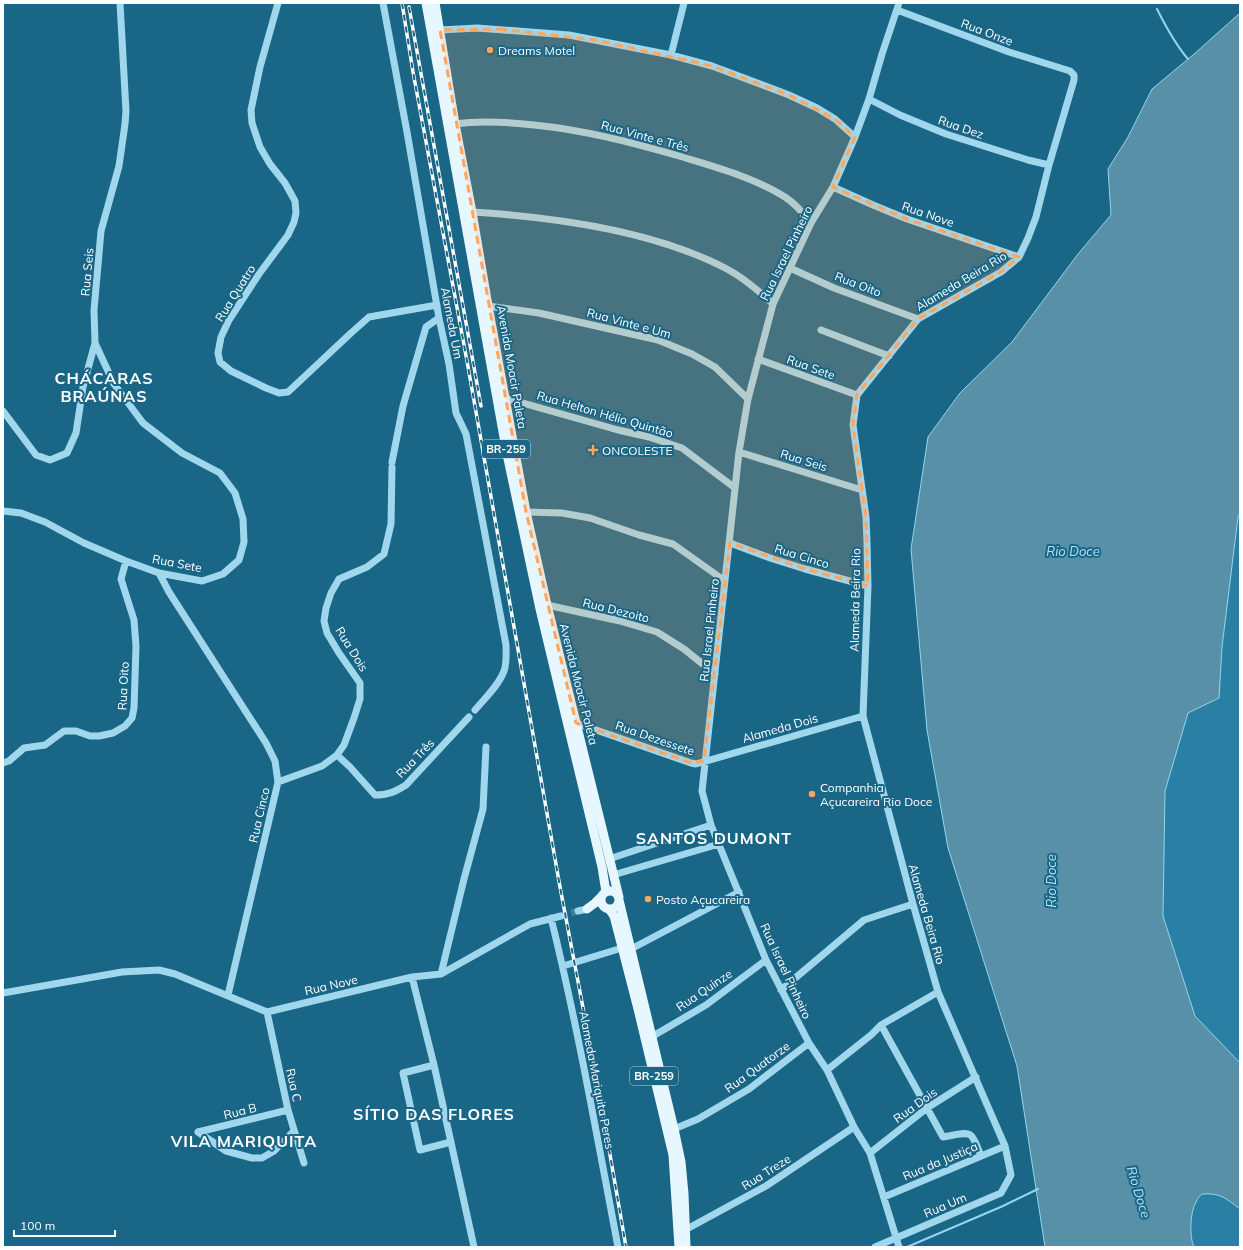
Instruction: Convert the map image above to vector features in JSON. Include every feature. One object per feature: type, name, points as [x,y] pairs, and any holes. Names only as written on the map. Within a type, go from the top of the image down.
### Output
[{"type":"main road","name":"Avenida Moacir Paleta","points":[[426,3],[508,461],[534,580],[602,867],[604,894]]},
{"type":"main road","name":"Avenida Moacir Paleta","points":[[435,3],[526,512],[547,605],[619,898],[627,949],[673,1155],[679,1247]]},
{"type":"main road","points":[[612,891],[615,892],[619,898],[619,903],[615,908],[583,910],[595,903],[604,894],[612,891]]},
{"type":"main road","points":[[604,894],[601,898],[602,904],[608,909]]},
{"type":"main road","name":"Avenida Moacir Paleta","points":[[608,909],[614,916],[627,949],[653,1036],[681,1168],[684,1194],[686,1247]]},
{"type":"street","name":"Rua Seis","points":[[3,411],[36,455],[50,460],[67,453],[76,433],[83,386],[94,342],[94,310],[101,231],[119,166],[126,124],[120,3]]},
{"type":"street","name":"Rua Quatro","points":[[278,3],[260,67],[251,110],[253,129],[260,147],[270,164],[285,183],[295,201],[295,217],[288,235],[258,274],[229,320],[222,337],[218,353],[220,362],[231,371],[266,388],[279,393],[288,392],[369,317],[437,304]]},
{"type":"street","name":"Alameda Um","points":[[382,3],[406,125],[439,318],[449,364],[456,413],[466,434],[506,645],[506,662],[503,672],[495,685],[475,710]]},
{"type":"street","points":[[438,14],[440,3]]},
{"type":"street","points":[[671,55],[684,3]]},
{"type":"street","name":"Rua Onze","points":[[898,6],[1009,52],[1070,71]]},
{"type":"street","name":"Rua Israel Pinheiro","points":[[897,1242],[870,1153],[854,1127],[827,1070],[808,1043],[766,960],[711,825],[702,791],[704,761],[739,452],[748,399],[773,304],[811,223],[832,186],[855,137],[869,99],[898,6]]},
{"type":"street","points":[[440,30],[477,28],[570,35],[671,55],[712,66],[796,98],[835,119],[855,137]]},
{"type":"street","name":"Alameda Beira Rio","points":[[1002,1193],[1011,1175],[1005,1146],[938,992],[862,716],[868,586],[866,517],[853,425],[857,395],[918,319],[1001,272],[1019,257],[1034,221],[1049,165],[1073,87],[1074,75],[1070,71]]},
{"type":"street","name":"Rua Dez","points":[[869,99],[900,116],[946,134],[1021,158],[1049,165]]},
{"type":"street","name":"Rua Vinte e Três","points":[[456,124],[475,122],[512,123],[558,127],[602,135],[653,148],[715,167],[766,187],[787,198],[801,210],[811,223]]},
{"type":"street","name":"Rua Nove","points":[[832,186],[907,219],[1019,257]]},
{"type":"street","points":[[472,212],[512,214],[561,221],[634,235],[686,250],[728,269],[753,286],[773,304]]},
{"type":"street","name":"Rua Oito","points":[[790,268],[834,288],[918,319]]},
{"type":"street","name":"Rua Vinte e Um","points":[[488,306],[539,313],[658,340],[692,354],[715,367],[748,399]]},
{"type":"street","name":"Rua Dois","points":[[278,782],[322,766],[337,755],[344,745],[360,699],[360,683],[327,633],[324,622],[326,608],[331,593],[340,579],[367,567],[384,554],[391,524],[392,464],[403,406],[426,327],[439,318]]},
{"type":"street","points":[[820,330],[889,356]]},
{"type":"street","name":"Rua Sete","points":[[3,511],[21,513],[45,522],[126,561],[159,573],[202,581],[224,574],[239,560],[244,542],[243,519],[235,493],[220,473],[182,453],[143,423],[114,384],[94,342]]},
{"type":"street","name":"Rua Sete","points":[[758,359],[857,395]]},
{"type":"street","name":"Rua Helton Hélio Quintão","points":[[505,398],[618,430],[649,437],[682,448],[735,488]]},
{"type":"street","name":"Rua Seis","points":[[739,452],[862,490]]},
{"type":"street","points":[[526,512],[562,513],[590,518],[639,535],[673,544],[725,581]]},
{"type":"street","name":"Rua Cinco","points":[[730,542],[798,568],[868,586]]},
{"type":"street","name":"Rua Oito","points":[[3,763],[9,761],[24,748],[45,745],[64,731],[71,730],[90,736],[99,736],[113,733],[125,726],[132,718],[134,708],[136,646],[134,620],[121,579],[126,561]]},
{"type":"street","name":"Rua Cinco","points":[[159,573],[173,599],[266,744],[275,761],[278,782],[228,995]]},
{"type":"street","name":"Rua Dezoito","points":[[547,605],[620,621],[657,632],[684,649],[715,674]]},
{"type":"street","name":"Alameda Dois","points":[[704,761],[862,716]]},
{"type":"street","name":"Rua Três","points":[[337,755],[375,795],[385,795],[406,785],[469,717]]},
{"type":"street","name":"Rua Dezessete","points":[[576,723],[691,763],[696,764],[704,761]]},
{"type":"street","points":[[441,974],[464,878],[483,809],[486,747]]},
{"type":"street","points":[[609,859],[711,825]]},
{"type":"street","points":[[613,875],[719,844]]},
{"type":"street","points":[[563,966],[627,949],[739,892]]},
{"type":"street","points":[[781,990],[864,920],[913,904]]},
{"type":"street","points":[[441,974],[530,924],[561,916]]},
{"type":"street","name":"Alameda Mariquita Peres","points":[[551,918],[563,966],[618,1247]]},
{"type":"street","name":"Rua Quinze","points":[[653,1036],[706,1005],[766,960]]},
{"type":"street","points":[[3,993],[122,972],[159,970],[175,974],[267,1012]]},
{"type":"street","name":"Rua Nove","points":[[267,1012],[412,977],[441,974]]},
{"type":"street","points":[[412,977],[434,1065],[474,1247]]},
{"type":"street","points":[[827,1070],[871,1035],[881,1025],[938,992]]},
{"type":"street","name":"Rua C","points":[[267,1012],[288,1110],[304,1163]]},
{"type":"street","points":[[881,1025],[943,1137],[970,1134],[973,1137],[981,1156]]},
{"type":"street","name":"Rua Quatorze","points":[[674,1130],[749,1089],[808,1043]]},
{"type":"street","points":[[434,1065],[403,1073],[420,1150],[451,1142]]},
{"type":"street","name":"Rua Dois","points":[[870,1153],[927,1108],[976,1077]]},
{"type":"street","name":"Rua B","points":[[288,1110],[198,1132],[226,1151],[252,1158],[262,1158],[274,1151],[294,1132]]},
{"type":"street","name":"Rua Treze","points":[[685,1230],[766,1186],[854,1127]]},
{"type":"street","name":"Rua da Justiça","points":[[884,1197],[1005,1146]]},
{"type":"street","name":"Rua Um","points":[[875,1247],[897,1242],[1002,1193]]},
{"type":"highlighted area","points":[[499,29],[596,40],[712,66],[789,95],[835,119],[855,137],[833,187],[907,219],[1019,257],[1001,272],[918,319],[857,395],[853,425],[866,517],[868,586],[805,569],[730,543],[704,761],[691,763],[576,723],[526,512],[440,30]]},
{"type":"shaded area","points":[[1240,512],[1240,1063],[1195,1016],[1163,916],[1165,791],[1188,713],[1219,698],[1222,647],[1238,517]]},
{"type":"shaded area","points":[[1202,1194],[1223,1197],[1240,1209],[1240,1247],[1194,1247],[1191,1237],[1191,1218],[1194,1206]]},
{"type":"water","name":"Rio Doce","points":[[1240,13],[1240,512],[1238,517],[1222,647],[1219,698],[1188,713],[1165,791],[1163,916],[1195,1016],[1240,1063],[1240,1209],[1219,1195],[1202,1194],[1194,1206],[1191,1218],[1191,1237],[1194,1247],[1045,1247],[1017,1066],[948,848],[927,730],[911,549],[928,437],[960,393],[1012,342],[1078,254],[1111,215],[1108,169],[1128,137],[1152,89]]},
{"type":"waterway","points":[[1157,9],[1171,35],[1188,59]]},
{"type":"waterway","points":[[907,1247],[1003,1206],[1038,1189]]},
{"type":"tunnel","points":[[561,916],[578,911]]},
{"type":"railway","points":[[402,3],[413,72],[467,361],[560,887],[600,1097],[626,1247]]},
{"type":"railway","points":[[409,7],[481,406]]},
{"type":"place","name":"Dreams Motel","points":[[490,50]]},
{"type":"place","name":"ONCOLESTE","points":[[593,450]]},
{"type":"place","name":"Companhia Açucareira Rio Doce","points":[[812,794]]},
{"type":"place","name":"Posto Açucareira","points":[[648,899]]},
{"type":"district","name":"CHÁCARAS BRAÚNAS","points":[[104,387]]},
{"type":"district","name":"SANTOS DUMONT","points":[[714,838]]},
{"type":"district","name":"SÍTIO DAS FLORES","points":[[434,1114]]},
{"type":"district","name":"VILA MARIQUITA","points":[[244,1141]]}]
